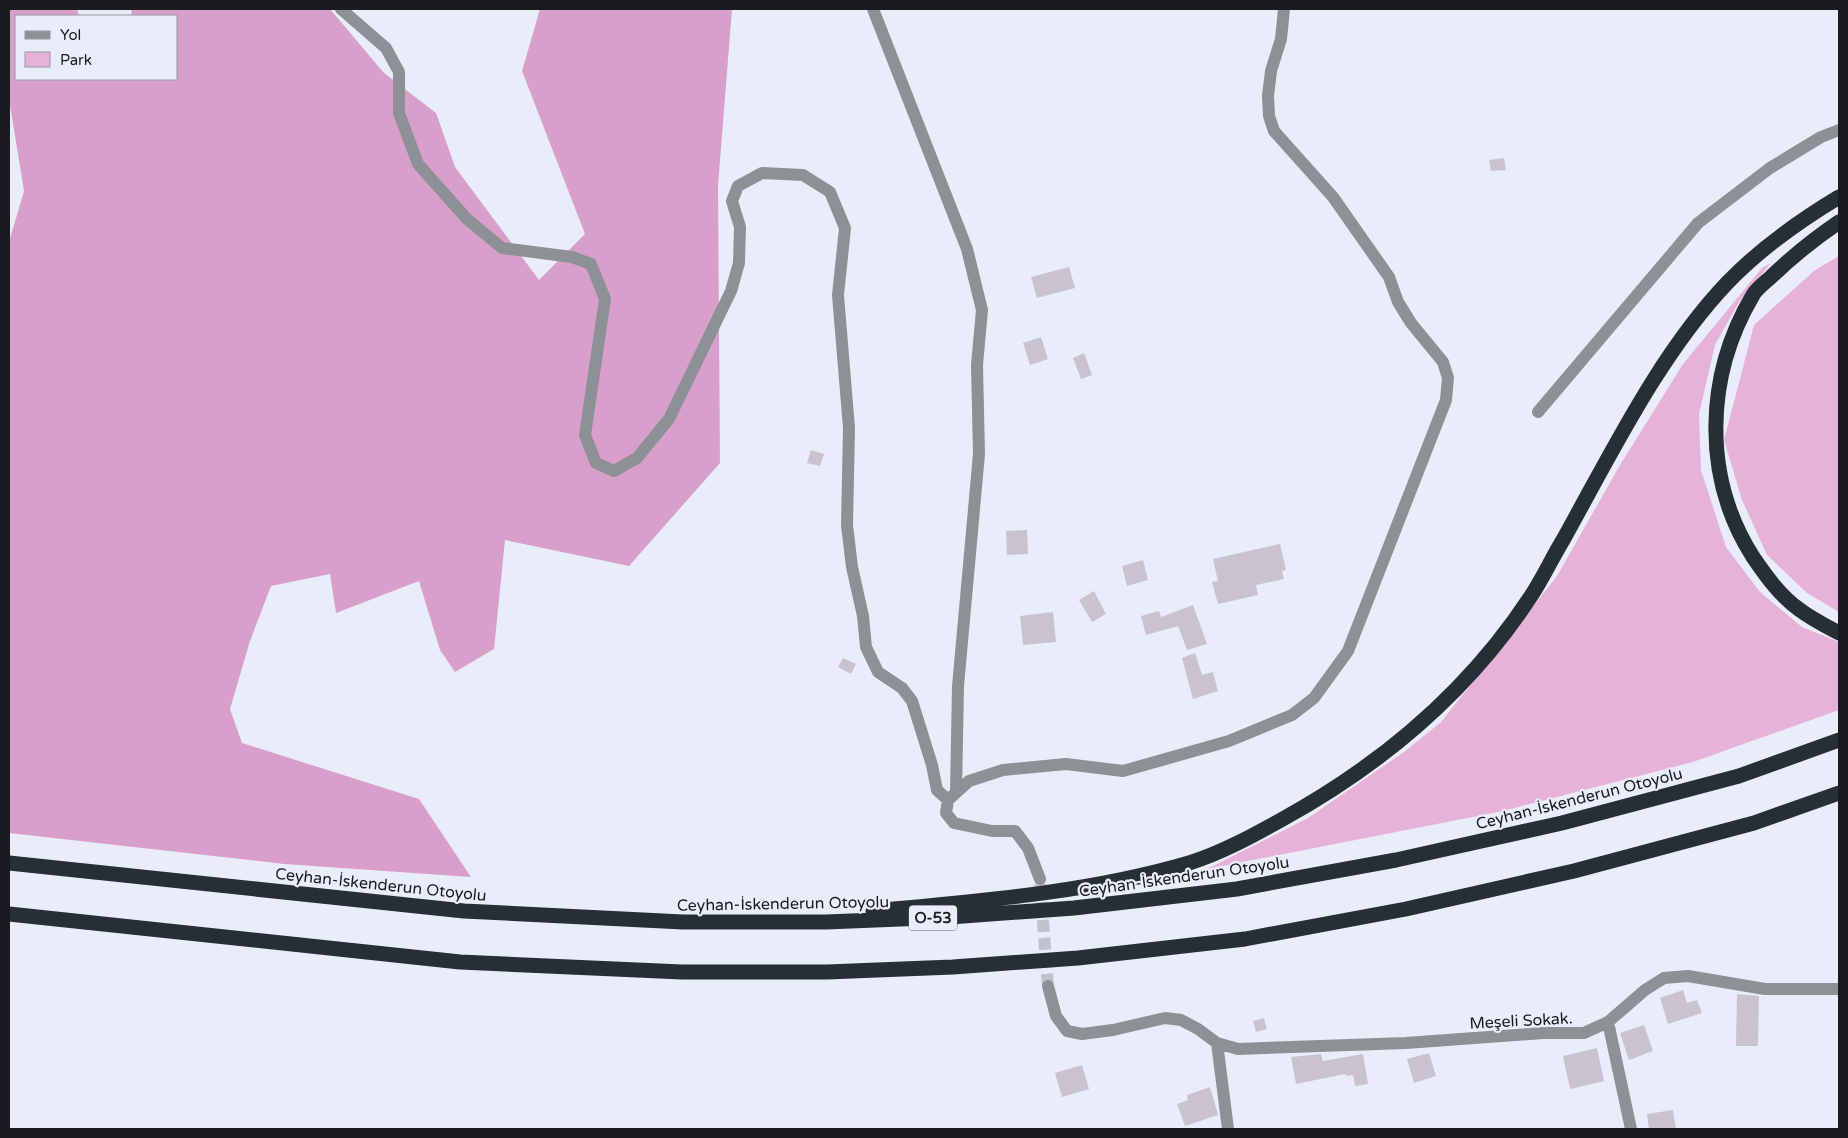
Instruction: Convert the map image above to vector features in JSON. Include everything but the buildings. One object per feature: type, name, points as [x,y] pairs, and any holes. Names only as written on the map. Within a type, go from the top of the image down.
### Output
[{"type":"highway","points":[[683,922],[828,915],[937,905],[1069,889],[1122,879],[1191,862],[1250,837],[1320,798],[1386,754],[1440,707],[1488,653],[1531,596],[1633,415],[1678,344],[1728,282],[1790,227],[1839,197]]},
{"type":"highway","points":[[1839,222],[1806,243],[1754,293],[1732,342],[1717,391],[1715,439],[1722,488],[1740,535],[1753,556],[1767,578],[1799,610],[1839,634]]},
{"type":"highway","name":"Ceyhan-İskenderun Otoyolu","points":[[9,863],[464,912],[683,922],[826,922],[950,917],[1074,908],[1237,889],[1396,860],[1562,823],[1739,776],[1839,740]]},
{"type":"highway","points":[[9,914],[460,962],[682,972],[827,972],[943,967],[1078,958],[1245,939],[1406,909],[1574,871],[1754,824],[1839,794]]},
{"type":"street","points":[[341,9],[386,48],[399,72],[399,113],[418,164],[467,219],[502,248],[572,257],[591,264],[605,299],[585,435],[596,463],[614,471],[637,458],[669,419],[731,291],[739,263],[740,227],[732,201],[738,186],[762,173],[803,175],[830,192],[845,228],[838,295],[849,428],[847,525],[852,567],[864,616],[866,647],[878,672],[902,688],[912,701],[932,765],[937,790],[952,797]]},
{"type":"street","points":[[873,9],[967,250],[982,310],[977,365],[978,454],[958,686],[952,797],[946,813],[954,823],[992,832],[1015,831],[1028,848],[1040,879]]},
{"type":"street","points":[[952,797],[969,781],[1003,770],[1066,764],[1123,771],[1229,741],[1292,715],[1314,698],[1348,651],[1446,400],[1448,378],[1443,362],[1410,323],[1398,302],[1389,277],[1333,196],[1274,131],[1269,116],[1268,96],[1272,71],[1281,39],[1284,9]]},
{"type":"street","points":[[1538,412],[1698,223],[1770,168],[1821,137],[1839,130]]},
{"type":"street","name":"Meşeli Sokak.","points":[[1217,1044],[1238,1049],[1406,1044],[1543,1033],[1584,1033],[1608,1022],[1646,990],[1664,978],[1688,976],[1765,988],[1839,989]]},
{"type":"street","points":[[1048,986],[1056,1016],[1067,1031],[1082,1034],[1112,1030],[1165,1018],[1181,1020],[1217,1044],[1228,1129]]},
{"type":"street","points":[[1608,1022],[1631,1129]]},
{"type":"green space","points":[[1839,256],[1839,612],[1807,593],[1767,555],[1742,500],[1724,440],[1754,325],[1815,270]]},
{"type":"green space","points":[[1771,263],[1739,302],[1715,345],[1699,414],[1701,470],[1726,547],[1760,592],[1802,627],[1839,642],[1839,710],[1693,762],[1503,811],[1207,869],[1308,818],[1404,752],[1441,722],[1557,576],[1620,465],[1683,364],[1762,268]]},
{"type":"shaded area","points":[[9,9],[77,9],[79,15],[15,15],[15,80],[178,80],[178,15],[131,15],[132,9],[330,9],[384,73],[436,113],[455,167],[539,280],[585,234],[522,71],[540,9],[732,9],[718,186],[720,463],[629,566],[505,540],[494,649],[455,672],[440,650],[419,581],[336,613],[330,574],[271,586],[250,641],[230,709],[242,743],[419,799],[471,877],[284,864],[9,833],[9,242],[24,191],[9,99]]},
{"type":"tunnel","points":[[1040,884],[1048,986]]}]
